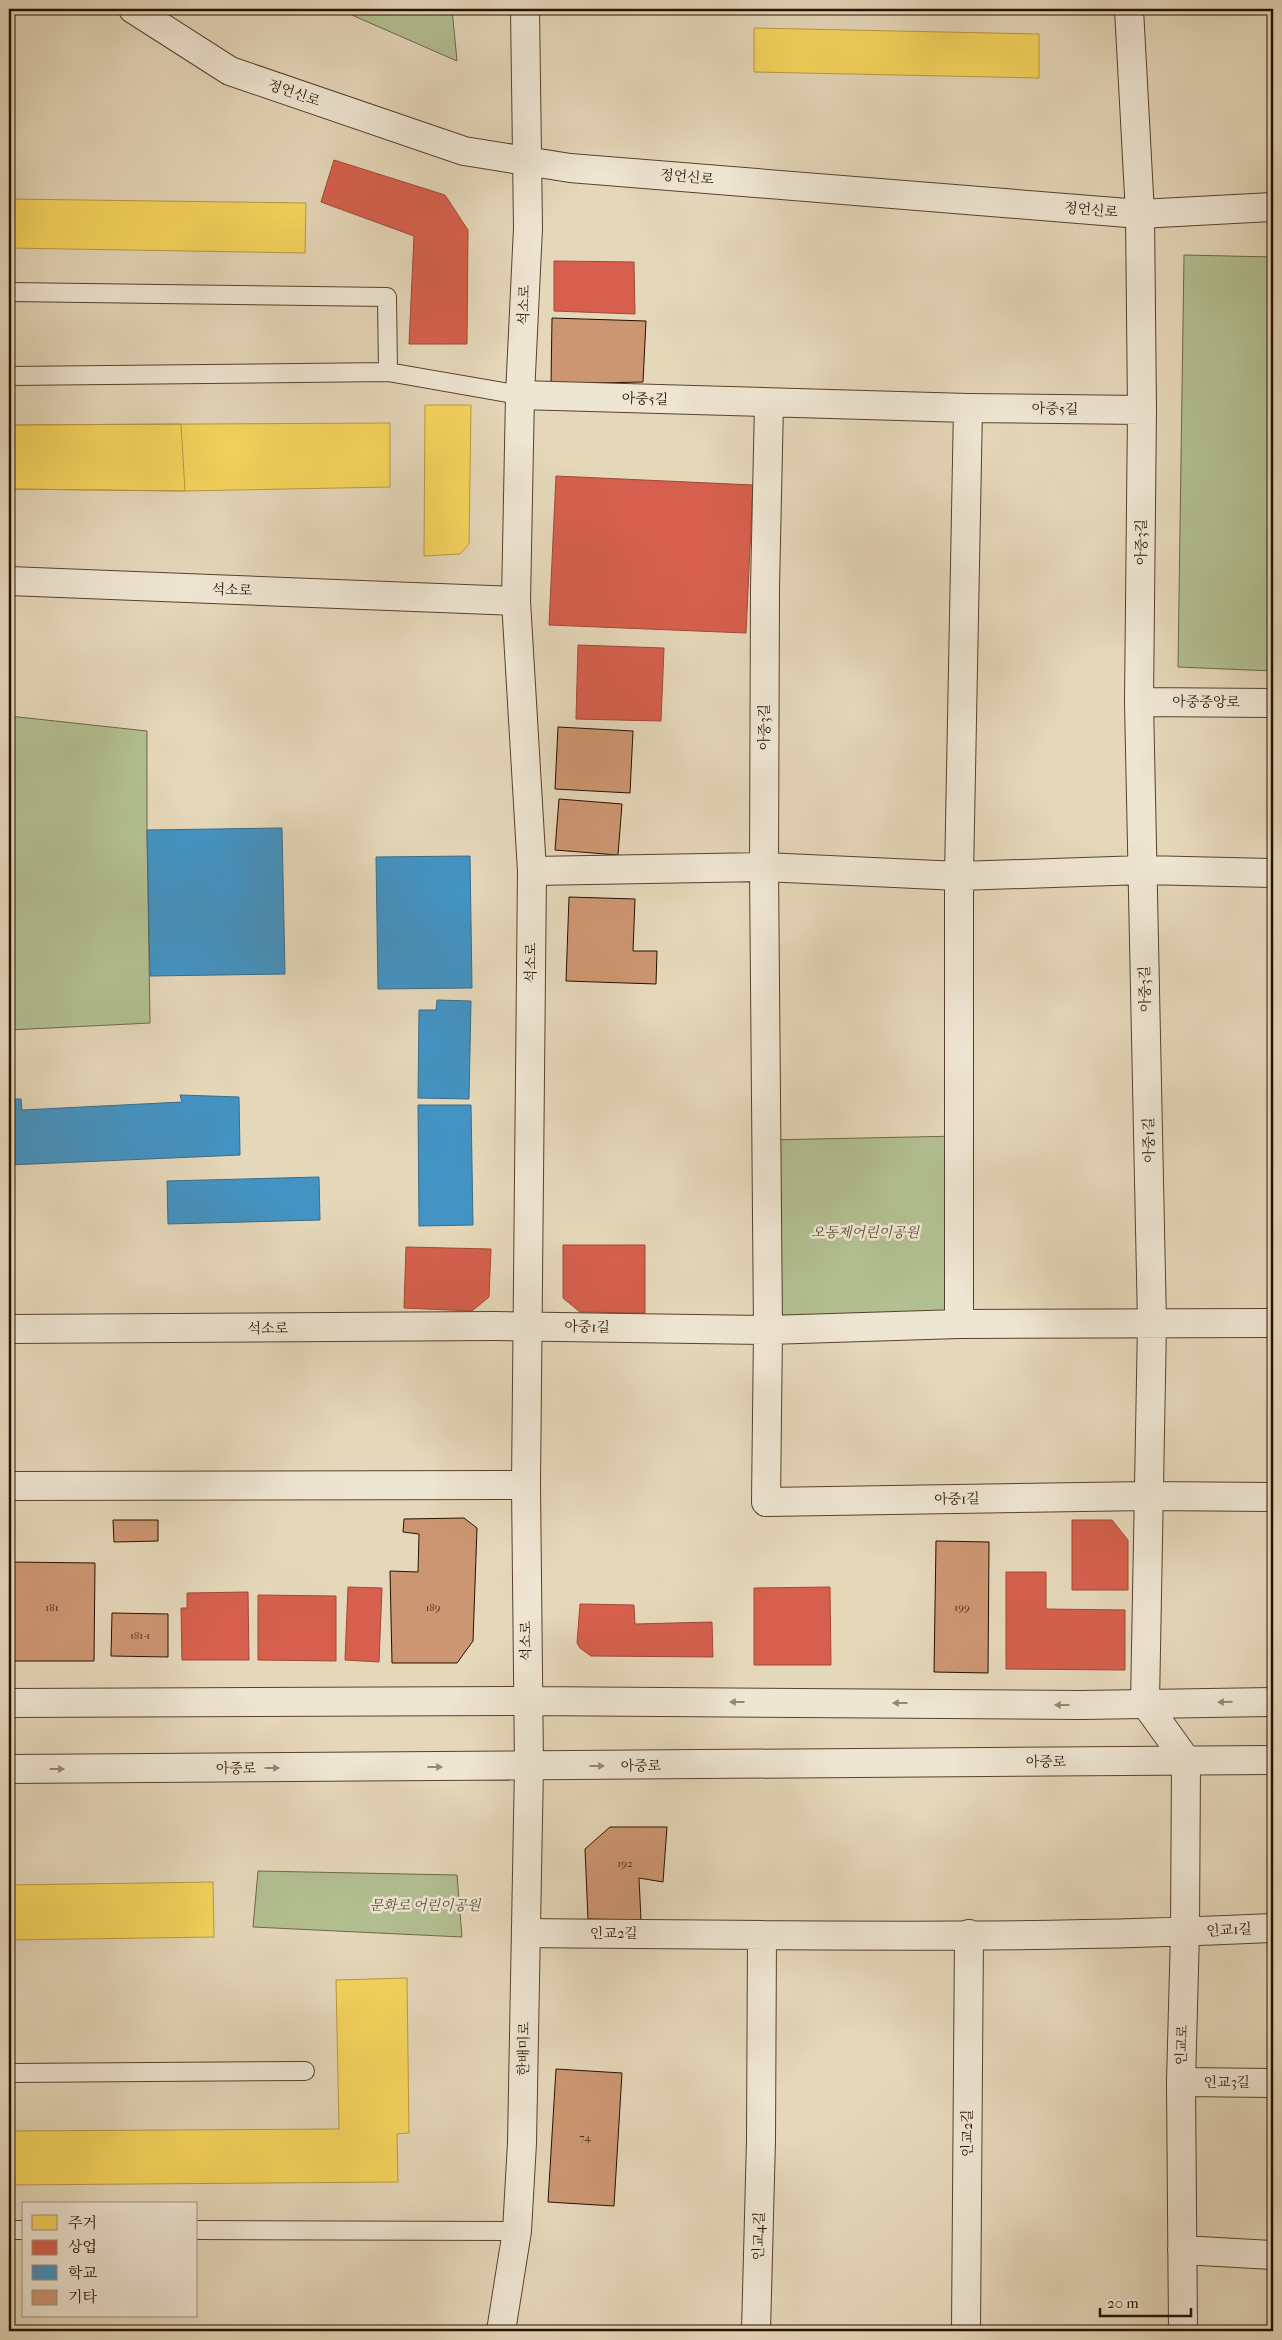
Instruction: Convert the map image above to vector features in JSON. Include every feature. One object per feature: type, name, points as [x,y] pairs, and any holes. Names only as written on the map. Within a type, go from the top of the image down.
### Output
[{"type":"street","name":"정언신로","points":[[133,9],[230,71],[464,151],[526,162],[570,168],[1140,214],[1273,207]]},
{"type":"street","name":"석소로","points":[[525,9],[528,228],[520,395],[516,601],[532,871],[526,1326],[527,1701],[529,1766]]},
{"type":"street","name":"아중3길","points":[[1129,9],[1140,214],[1142,410],[1139,702],[1148,1107]]},
{"type":"street","name":"아중5길","points":[[520,395],[968,408],[1142,410]]},
{"type":"street","name":"아중3길","points":[[764,1103],[765,588],[769,403]]},
{"type":"street","points":[[959,1324],[961,1101],[959,876],[963,583],[968,408]]},
{"type":"street","name":"석소로","points":[[9,581],[516,601]]},
{"type":"street","name":"아중중앙로","points":[[1139,702],[1273,703]]},
{"type":"street","points":[[532,871],[764,867],[959,876],[1143,870],[1273,872]]},
{"type":"street","name":"아중1길","points":[[764,1103],[768,1330],[766,1502],[1148,1496],[1152,1324],[1148,1107]]},
{"type":"street","name":"아중1길","points":[[526,1326],[768,1330],[959,1324],[1273,1323]]},
{"type":"street","name":"석소로","points":[[9,1329],[526,1326]]},
{"type":"street","points":[[9,1486],[526,1485]]},
{"type":"street","points":[[1186,1760],[1145,1703],[1148,1496],[1273,1497]]},
{"type":"street","points":[[9,1703],[527,1701],[1081,1705],[1273,1702]]},
{"type":"street","name":"인교로","points":[[1183,2331],[1181,2082],[1185,1932],[1186,1760]]},
{"type":"street","name":"아중로","points":[[9,1769],[1273,1760]]},
{"type":"street","name":"한배미로","points":[[501,2331],[517,2231],[522,2143],[527,1933],[526,1828],[529,1766]]},
{"type":"street","name":"인교1길","points":[[1185,1932],[1273,1928]]},
{"type":"street","name":"인교2길","points":[[527,1933],[969,1934],[1185,1932]]},
{"type":"street","name":"인교4길","points":[[756,2331],[761,2140],[762,1934]]},
{"type":"street","name":"인교2길","points":[[966,2331],[969,1934]]},
{"type":"street","name":"인교3길","points":[[1181,2082],[1273,2083]]},
{"type":"street","points":[[1182,2250],[1273,2255]]},
{"type":"lane","points":[[9,292],[386,297],[388,372]]},
{"type":"lane","points":[[9,376],[388,372],[520,395]]},
{"type":"lane","points":[[9,2073],[305,2071]]},
{"type":"lane","points":[[9,2230],[22,2230]]},
{"type":"lane","points":[[198,2230],[517,2231]]},
{"type":"green space","points":[[338,9],[452,9],[457,61]]},
{"type":"green space","points":[[1184,255],[1273,257],[1273,671],[1178,667]]},
{"type":"green space","points":[[9,716],[147,731],[150,1023],[9,1030]]},
{"type":"green space","name":"오동제어린이공원","points":[[961,1136],[959,1324],[768,1330],[765,1140]]},
{"type":"green space","name":"문화로 어린이공원","points":[[258,1871],[457,1875],[462,1937],[253,1927]]},
{"type":"building: 주거","points":[[754,28],[1039,34],[1039,78],[754,72]]},
{"type":"building: 주거","points":[[9,199],[306,203],[305,253],[9,248]]},
{"type":"building: 주거","points":[[425,405],[471,405],[469,544],[460,554],[424,556]]},
{"type":"building: 주거","points":[[390,423],[390,487],[185,491],[9,489],[9,425]]},
{"type":"building: 주거","points":[[181,424],[185,491],[9,489],[9,425]]},
{"type":"building: 주거","points":[[213,1882],[214,1937],[9,1940],[9,1885]]},
{"type":"building: 주거","points":[[407,1978],[409,2133],[397,2134],[398,2182],[10,2185],[9,2131],[339,2129],[336,1980]]},
{"type":"building: 상업","points":[[334,160],[445,195],[468,230],[467,344],[409,344],[414,236],[321,202]]},
{"type":"building: 상업","points":[[554,261],[634,262],[635,314],[554,311]]},
{"type":"building: 상업","points":[[556,476],[753,485],[746,633],[549,625]]},
{"type":"building: 상업","points":[[578,645],[664,648],[661,721],[576,719]]},
{"type":"building: 상업","points":[[563,1245],[645,1245],[645,1313],[580,1312],[563,1298]]},
{"type":"building: 상업","points":[[406,1247],[491,1249],[489,1297],[472,1311],[404,1308]]},
{"type":"building: 상업","points":[[1072,1520],[1112,1520],[1128,1540],[1128,1590],[1072,1590]]},
{"type":"building: 상업","points":[[1006,1572],[1046,1572],[1046,1609],[1125,1610],[1125,1670],[1006,1669]]},
{"type":"building: 상업","points":[[348,1587],[382,1588],[379,1662],[345,1660]]},
{"type":"building: 상업","points":[[830,1587],[831,1665],[754,1665],[754,1588]]},
{"type":"building: 상업","points":[[248,1592],[249,1660],[182,1660],[181,1608],[187,1608],[187,1593]]},
{"type":"building: 상업","points":[[258,1595],[336,1596],[336,1661],[258,1660]]},
{"type":"building: 상업","points":[[580,1604],[634,1605],[635,1624],[712,1622],[713,1657],[591,1656],[580,1648],[577,1643]]},
{"type":"building: 학교","points":[[282,828],[285,974],[150,976],[147,830]]},
{"type":"building: 학교","points":[[470,856],[472,988],[378,989],[376,857]]},
{"type":"building: 학교","points":[[437,1000],[471,1001],[469,1099],[418,1098],[419,1010],[436,1010]]},
{"type":"building: 학교","points":[[180,1095],[239,1097],[240,1155],[9,1165],[9,1099],[21,1099],[22,1110],[182,1102]]},
{"type":"building: 학교","points":[[418,1105],[471,1105],[473,1225],[419,1226]]},
{"type":"building: 학교","points":[[319,1177],[320,1220],[168,1224],[167,1181]]},
{"type":"building: 기타","points":[[552,318],[646,321],[643,382],[551,384]]},
{"type":"building: 기타","points":[[558,727],[633,731],[630,793],[555,789]]},
{"type":"building: 기타","points":[[559,799],[622,804],[618,855],[555,850]]},
{"type":"building: 기타","points":[[569,897],[635,899],[633,951],[657,951],[656,984],[566,981]]},
{"type":"building: 기타","points":[[464,1518],[477,1528],[473,1641],[457,1663],[392,1663],[390,1571],[418,1572],[419,1534],[403,1532],[404,1519]]},
{"type":"building: 기타","points":[[113,1520],[158,1520],[158,1541],[114,1542]]},
{"type":"building: 기타","points":[[936,1541],[989,1542],[988,1673],[934,1672]]},
{"type":"building: 기타","points":[[9,1562],[95,1563],[94,1661],[9,1661]]},
{"type":"building: 기타","points":[[112,1613],[168,1614],[168,1657],[111,1656]]},
{"type":"building: 기타","points":[[610,1827],[667,1827],[663,1882],[639,1878],[641,1920],[588,1919],[585,1849]]},
{"type":"building: 기타","points":[[556,2069],[622,2073],[614,2206],[548,2202]]}]
